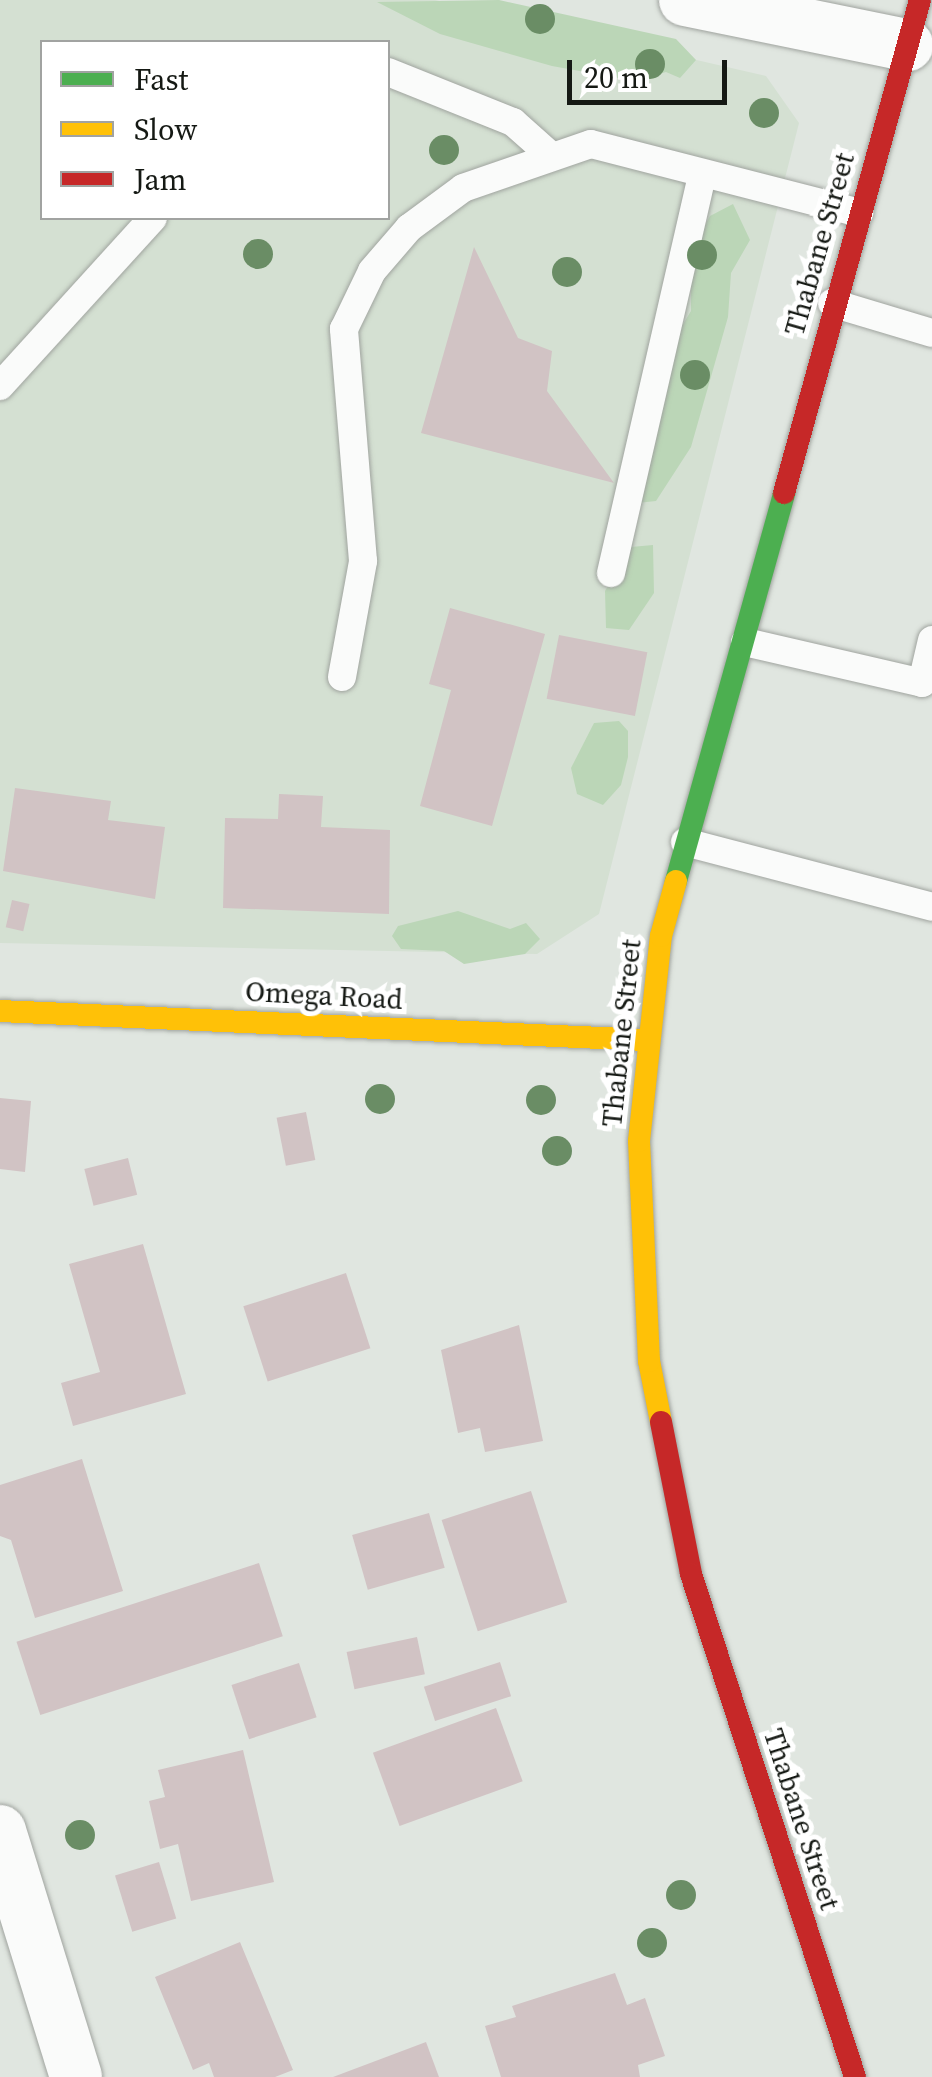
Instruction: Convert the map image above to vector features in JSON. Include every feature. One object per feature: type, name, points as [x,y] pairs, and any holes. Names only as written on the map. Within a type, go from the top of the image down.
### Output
[{"type":"street","points":[[685,0],[913,23]]},
{"type":"street","name":"Thabane Street","points":[[855,2077],[687,1555],[649,1361],[638,1141],[646,1040],[686,842],[745,642],[832,303],[913,23]]},
{"type":"street","name":"Omega Road","points":[[0,1011],[646,1040]]},
{"type":"street","points":[[0,1832],[76,2077]]},
{"type":"lane","points":[[390,73],[513,122],[549,154]]},
{"type":"lane","points":[[342,676],[364,561],[344,329],[372,272],[410,228],[463,188],[549,154],[591,144],[859,213]]},
{"type":"lane","points":[[611,573],[702,175]]},
{"type":"lane","points":[[0,386],[150,220]]},
{"type":"lane","points":[[832,303],[932,333]]},
{"type":"lane","points":[[745,642],[922,682],[932,640]]},
{"type":"lane","points":[[686,842],[932,907]]},
{"type":"shaded area","points":[[0,0],[435,0],[766,76],[799,123],[599,914],[537,954],[0,943]]},
{"type":"green space","points":[[499,0],[676,39],[696,60],[680,78],[666,72],[635,81],[552,66],[440,34],[377,2]]},
{"type":"green space","points":[[733,204],[750,240],[731,273],[728,317],[691,447],[656,501],[637,503],[667,351],[691,311],[691,250],[710,216]]},
{"type":"green space","points":[[653,545],[654,593],[629,630],[606,628],[605,591],[631,547]]},
{"type":"green space","points":[[619,721],[628,731],[628,757],[621,785],[603,805],[577,794],[571,768],[594,723]]},
{"type":"green space","points":[[458,911],[510,929],[526,923],[540,939],[525,954],[464,964],[444,951],[401,949],[392,936],[398,926]]},
{"type":"building","points":[[474,247],[518,338],[552,351],[547,391],[614,483],[421,433]]},
{"type":"building","points":[[450,608],[545,634],[492,826],[420,806],[451,690],[429,684]]},
{"type":"building","points":[[559,635],[647,652],[635,716],[547,699]]},
{"type":"building","points":[[15,788],[111,801],[108,820],[165,827],[155,899],[3,871]]},
{"type":"building","points":[[279,794],[323,796],[321,827],[390,830],[389,914],[223,908],[225,818],[278,819]]},
{"type":"building","points":[[12,900],[30,904],[23,931],[6,927]]},
{"type":"building","points":[[0,1098],[31,1101],[25,1172],[0,1169]]},
{"type":"building","points":[[306,1112],[315,1160],[286,1166],[277,1118]]},
{"type":"building","points":[[128,1158],[137,1195],[94,1206],[84,1169]]},
{"type":"building","points":[[143,1244],[186,1394],[73,1426],[61,1383],[100,1372],[69,1264]]},
{"type":"building","points":[[346,1273],[370,1348],[268,1382],[243,1306]]},
{"type":"building","points":[[519,1325],[543,1441],[485,1452],[480,1428],[458,1433],[441,1350]]},
{"type":"building","points":[[82,1459],[123,1591],[35,1618],[11,1540],[0,1536],[0,1485]]},
{"type":"building","points":[[531,1491],[567,1602],[478,1631],[442,1520]]},
{"type":"building","points":[[429,1513],[445,1568],[368,1590],[352,1535]]},
{"type":"building","points":[[259,1563],[283,1636],[40,1715],[16,1642]]},
{"type":"building","points":[[417,1637],[425,1674],[354,1689],[347,1652]]},
{"type":"building","points":[[500,1662],[511,1696],[435,1721],[424,1687]]},
{"type":"building","points":[[299,1663],[317,1717],[249,1739],[231,1685]]},
{"type":"building","points":[[496,1708],[523,1781],[400,1826],[373,1753]]},
{"type":"building","points":[[243,1750],[274,1882],[191,1901],[178,1844],[160,1849],[149,1801],[165,1797],[158,1770]]},
{"type":"building","points":[[159,1862],[176,1918],[132,1932],[115,1875]]},
{"type":"building","points":[[240,1942],[293,2070],[275,2077],[214,2077],[209,2063],[193,2070],[155,1977]]},
{"type":"building","points":[[615,1973],[627,2005],[645,1998],[665,2056],[638,2065],[640,2077],[501,2077],[485,2026],[516,2017],[512,2006]]},
{"type":"building","points":[[426,2042],[439,2077],[333,2077]]},
{"type":"traffic: fast","points":[[676,881],[784,493]]},
{"type":"traffic: slow","points":[[661,1422],[649,1361],[639,1141],[661,936],[676,881]]},
{"type":"traffic: slow","points":[[0,1011],[645,1040]]},
{"type":"traffic: jam","points":[[784,493],[920,0]]},
{"type":"traffic: jam","points":[[661,1422],[691,1574],[855,2077]]}]
